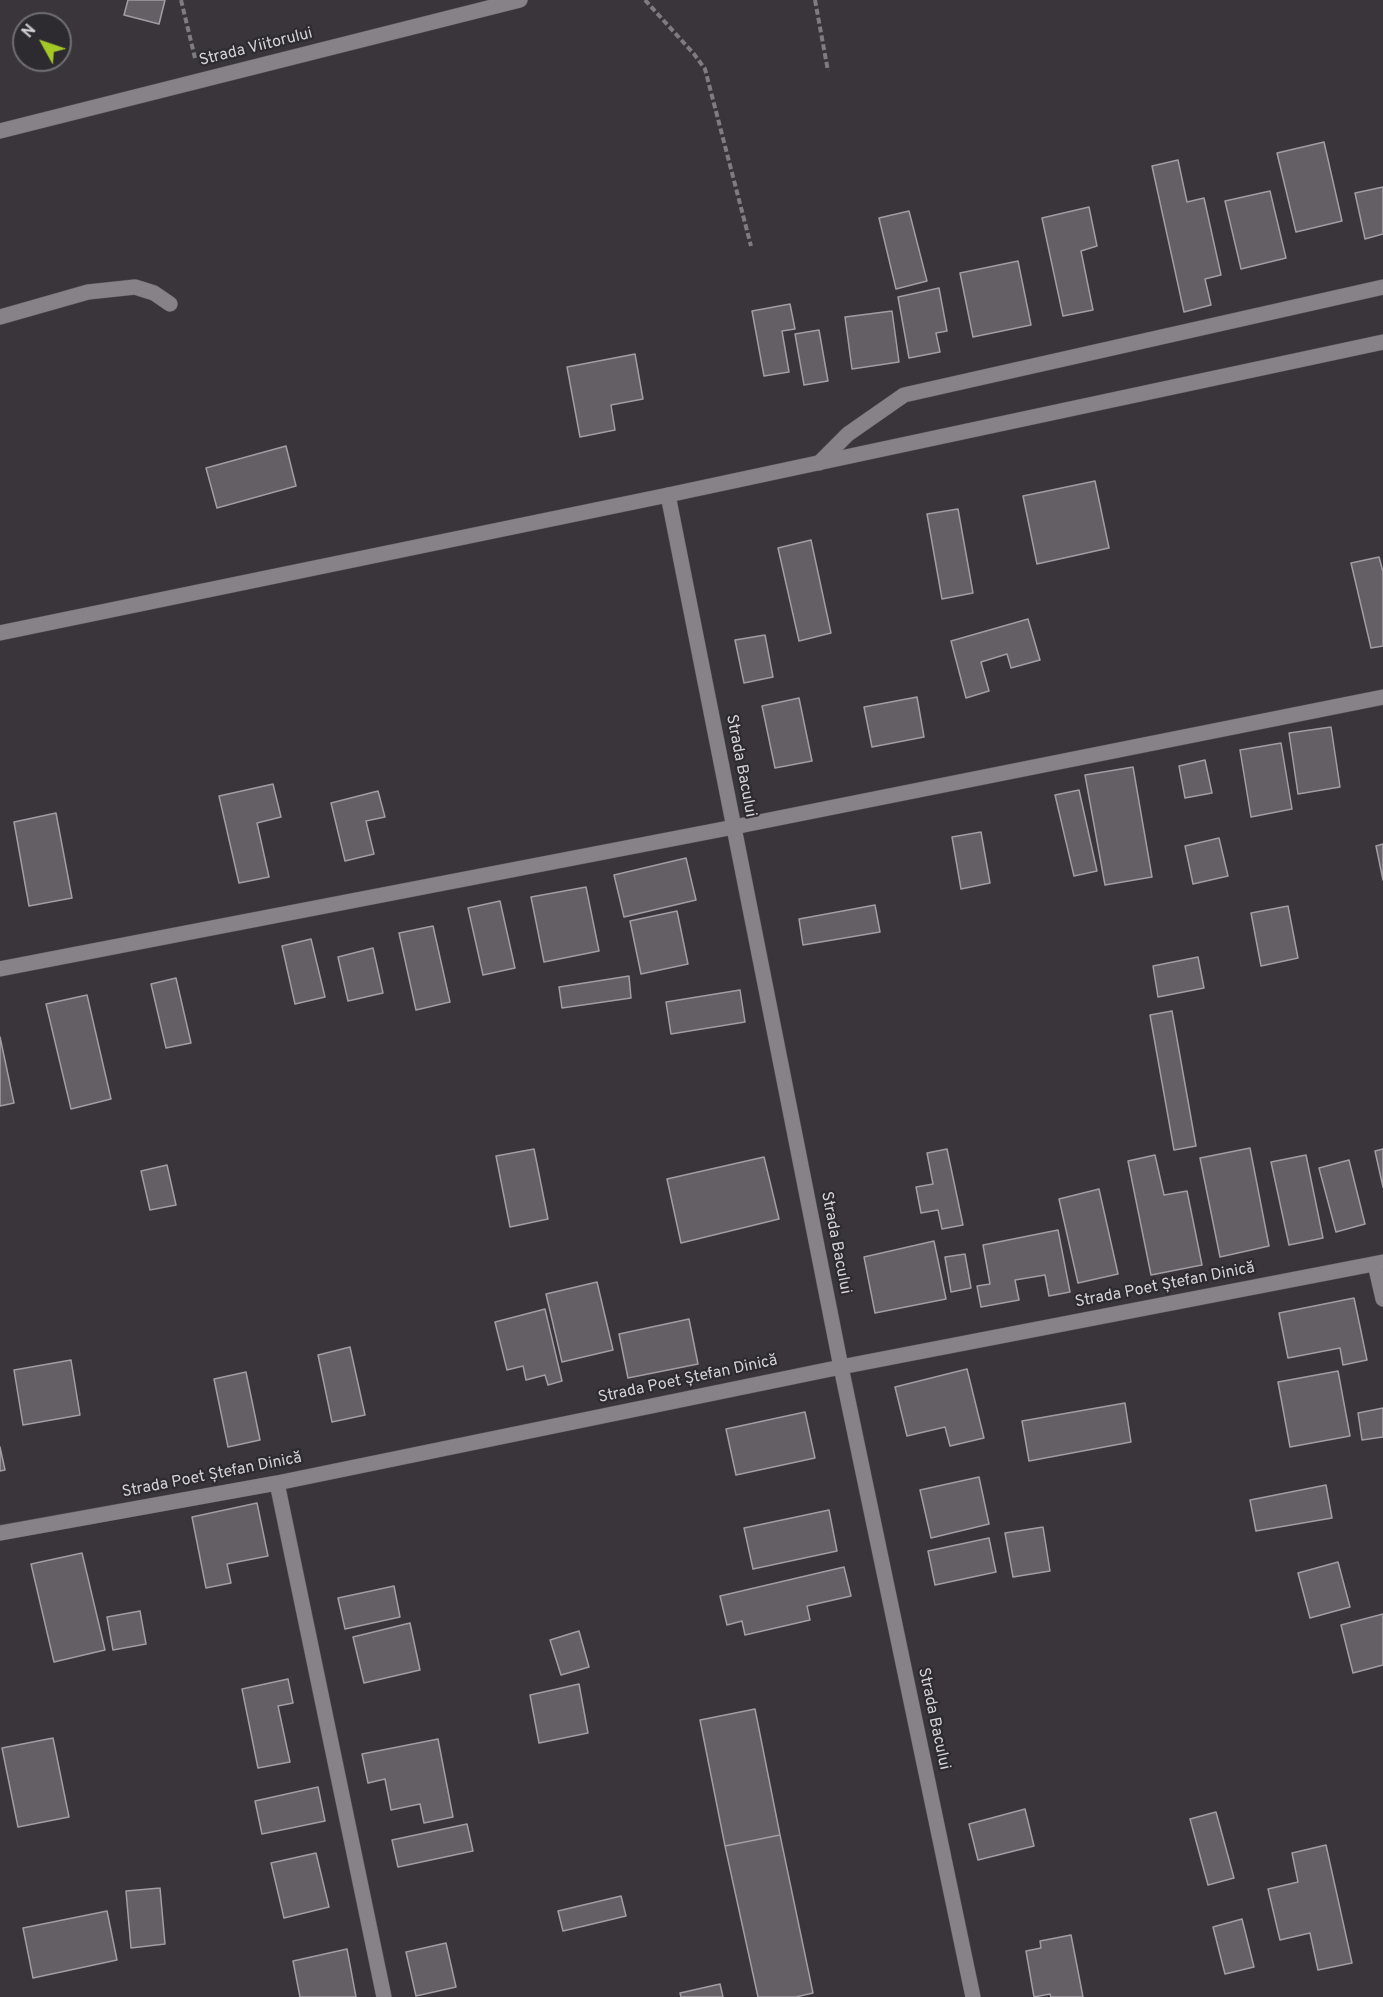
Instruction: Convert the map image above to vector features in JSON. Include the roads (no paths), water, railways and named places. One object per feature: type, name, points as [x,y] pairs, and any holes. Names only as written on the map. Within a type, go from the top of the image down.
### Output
[{"type":"street","name":"Strada Viitorului","points":[[0,131],[520,0]]},
{"type":"street","points":[[819,463],[848,434],[904,395],[1383,286]]},
{"type":"street","points":[[0,317],[88,292],[135,287],[154,293],[170,304]]},
{"type":"street","points":[[0,633],[668,495],[1383,342]]},
{"type":"street","name":"Strada Bacului","points":[[668,495],[841,1367],[973,1997]]},
{"type":"street","points":[[0,969],[734,827],[1383,697]]},
{"type":"street","points":[[1379,1263],[1383,1299]]},
{"type":"street","name":"Strada Poet Ștefan Dinică","points":[[0,1533],[277,1483],[841,1367],[1379,1263]]},
{"type":"street","points":[[277,1483],[384,1997]]}]
